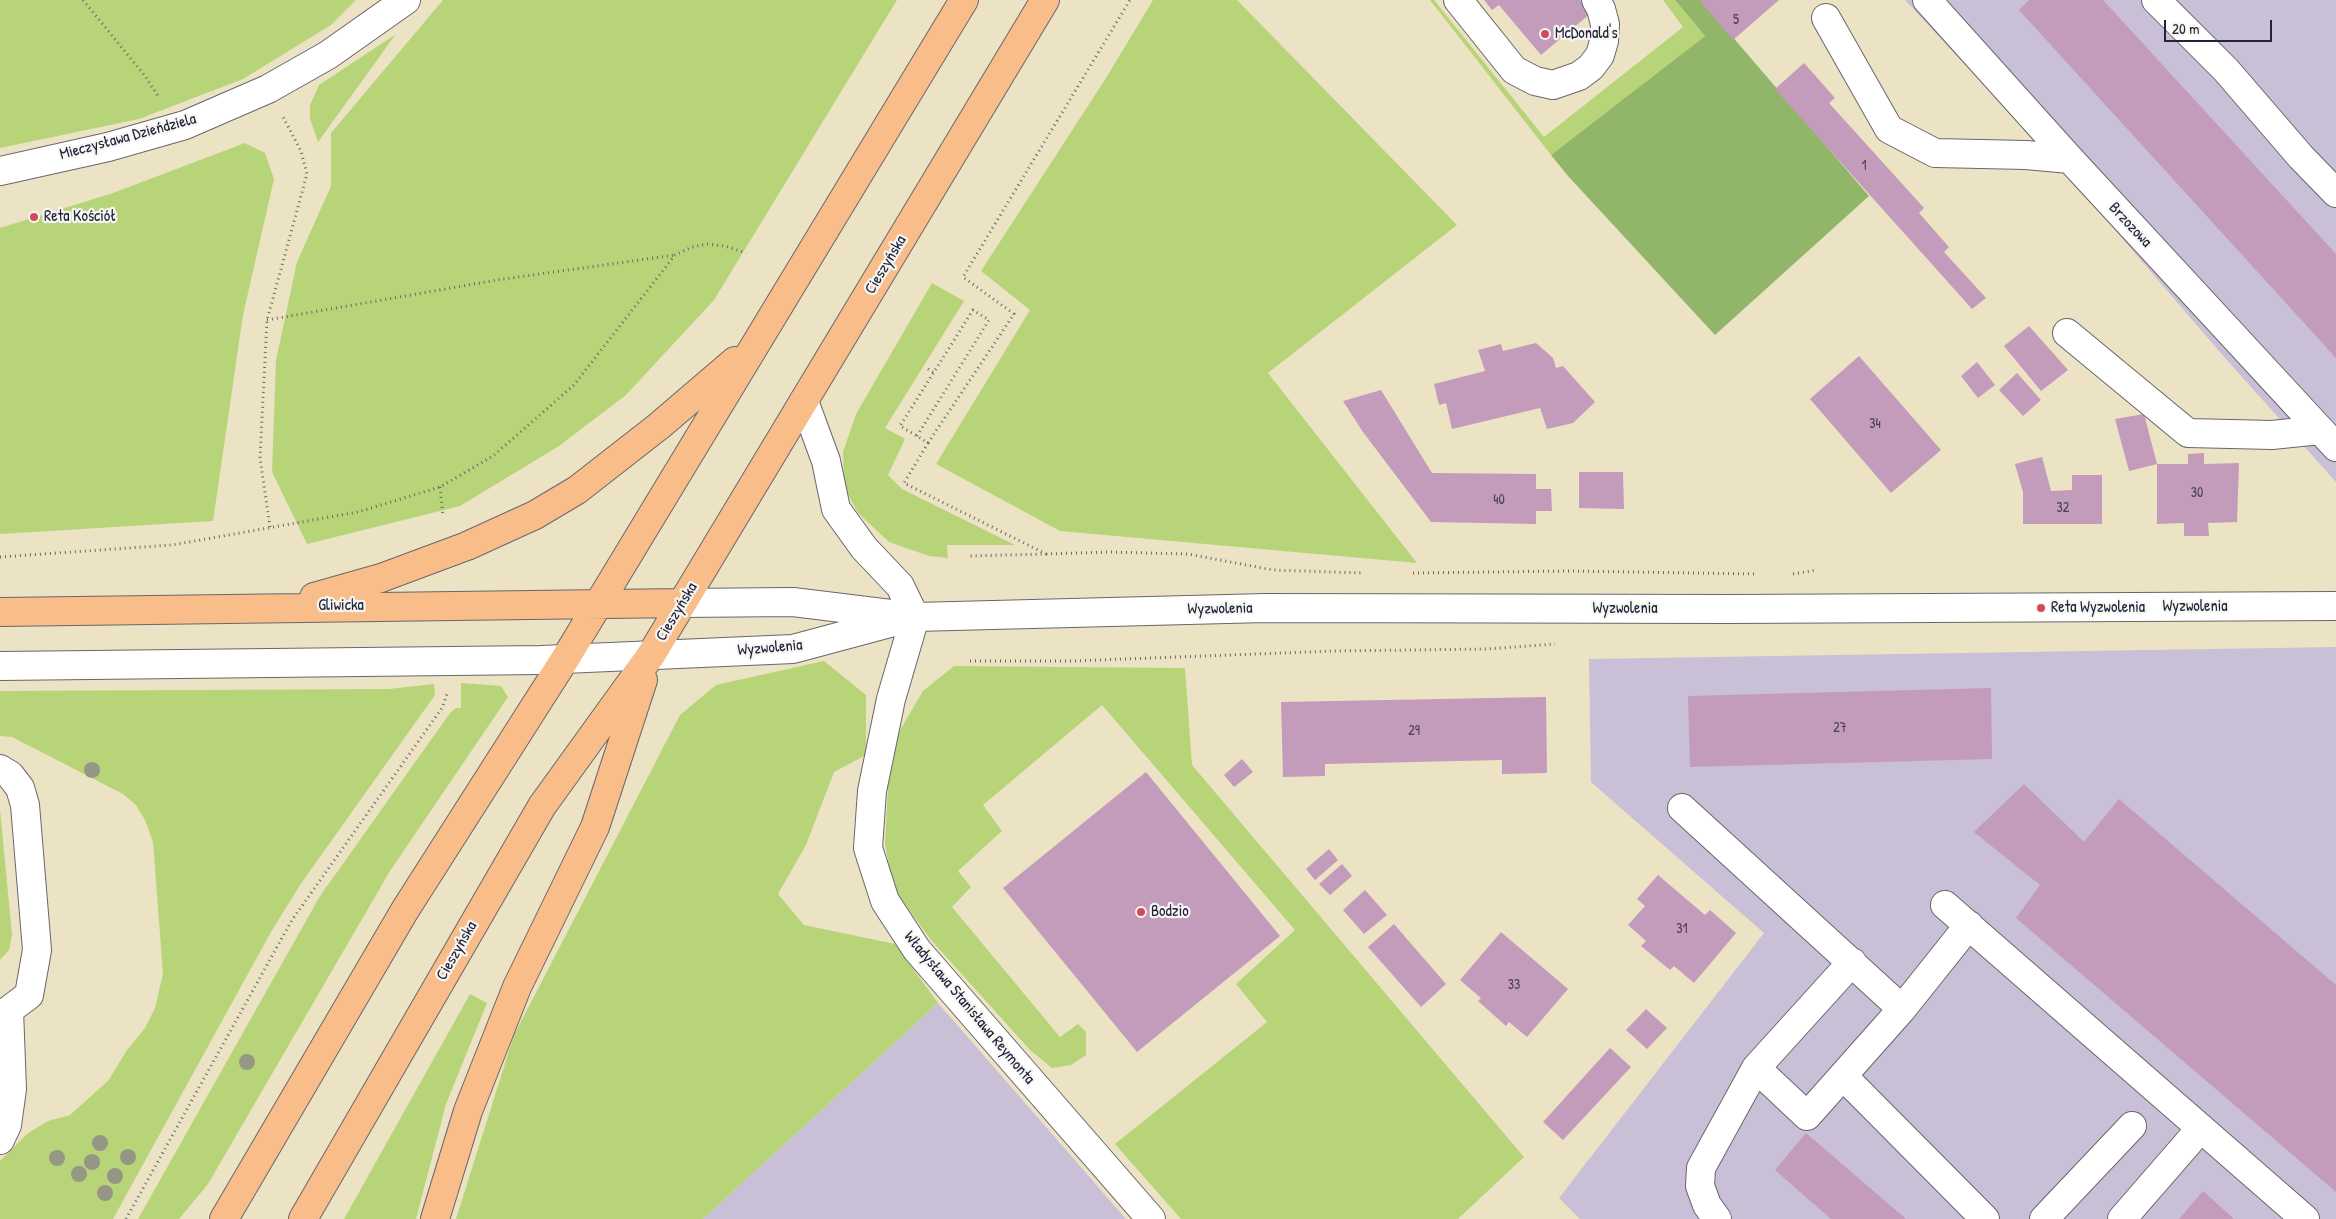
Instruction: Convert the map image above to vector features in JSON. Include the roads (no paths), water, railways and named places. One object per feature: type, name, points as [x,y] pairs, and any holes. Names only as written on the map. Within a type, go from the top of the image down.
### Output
[{"type":"main road","points":[[224,1216],[405,910],[565,659],[752,346],[964,0]]},
{"type":"main road","name":"Cieszyńska","points":[[303,1219],[542,806],[651,655],[1045,0]]},
{"type":"main road","points":[[281,606],[381,578],[467,546],[535,515],[577,490],[659,426],[752,346]]},
{"type":"main road","name":"Gliwicka","points":[[0,612],[281,606],[682,603]]},
{"type":"main road","points":[[435,1219],[468,1111],[517,987],[595,827],[651,655]]},
{"type":"street","name":"Mieczysława Dzieńdziela","points":[[0,171],[108,146],[185,125],[268,89],[328,56],[406,0]]},
{"type":"street","points":[[1458,0],[1514,70],[1535,81],[1553,85],[1579,76],[1591,67],[1600,55],[1604,41],[1605,24],[1601,9],[1596,0]]},
{"type":"street","name":"Brzozowa","points":[[1927,0],[2070,160],[2328,438]]},
{"type":"street","points":[[2156,0],[2226,70],[2300,157],[2336,193]]},
{"type":"street","points":[[1826,18],[1889,129],[1935,153],[2026,154],[2070,160]]},
{"type":"street","points":[[2067,333],[2188,433],[2328,438]]},
{"type":"street","points":[[804,401],[826,461],[836,509],[864,548],[900,586],[915,617]]},
{"type":"street","name":"Wyzwolenia","points":[[682,603],[793,602],[915,617],[1266,608],[1729,610],[2336,606]]},
{"type":"street","name":"Wyzwolenia","points":[[651,655],[793,649],[915,617]]},
{"type":"street","name":"Władysława Stanisława Reymonta","points":[[915,617],[891,699],[872,791],[868,848],[885,902],[917,950],[1150,1219]]},
{"type":"street","points":[[0,666],[565,659],[651,655]]},
{"type":"street","points":[[0,770],[10,775],[20,788],[25,805],[37,950],[29,995],[4,1010],[7,1125],[0,1140]]},
{"type":"street","points":[[1682,808],[1902,1009]]},
{"type":"street","points":[[1945,905],[2306,1219]]},
{"type":"street","points":[[1756,1068],[1807,1116],[1844,1077],[1902,1009],[1969,925]]},
{"type":"street","points":[[1718,1219],[1707,1205],[1700,1186],[1701,1168],[1756,1068],[1852,962]]},
{"type":"street","points":[[1844,1077],[1985,1219]]},
{"type":"street","points":[[2044,1219],[2132,1126]]},
{"type":"street","points":[[2122,1219],[2201,1128]]},
{"type":"place","name":"McDonald's","points":[[1545,34]]},
{"type":"place","name":"Reta Kościół","points":[[34,217]]},
{"type":"place","name":"Reta Wyzwolenia","points":[[2041,608]]},
{"type":"place","name":"Bodzio","points":[[1141,912]]}]
